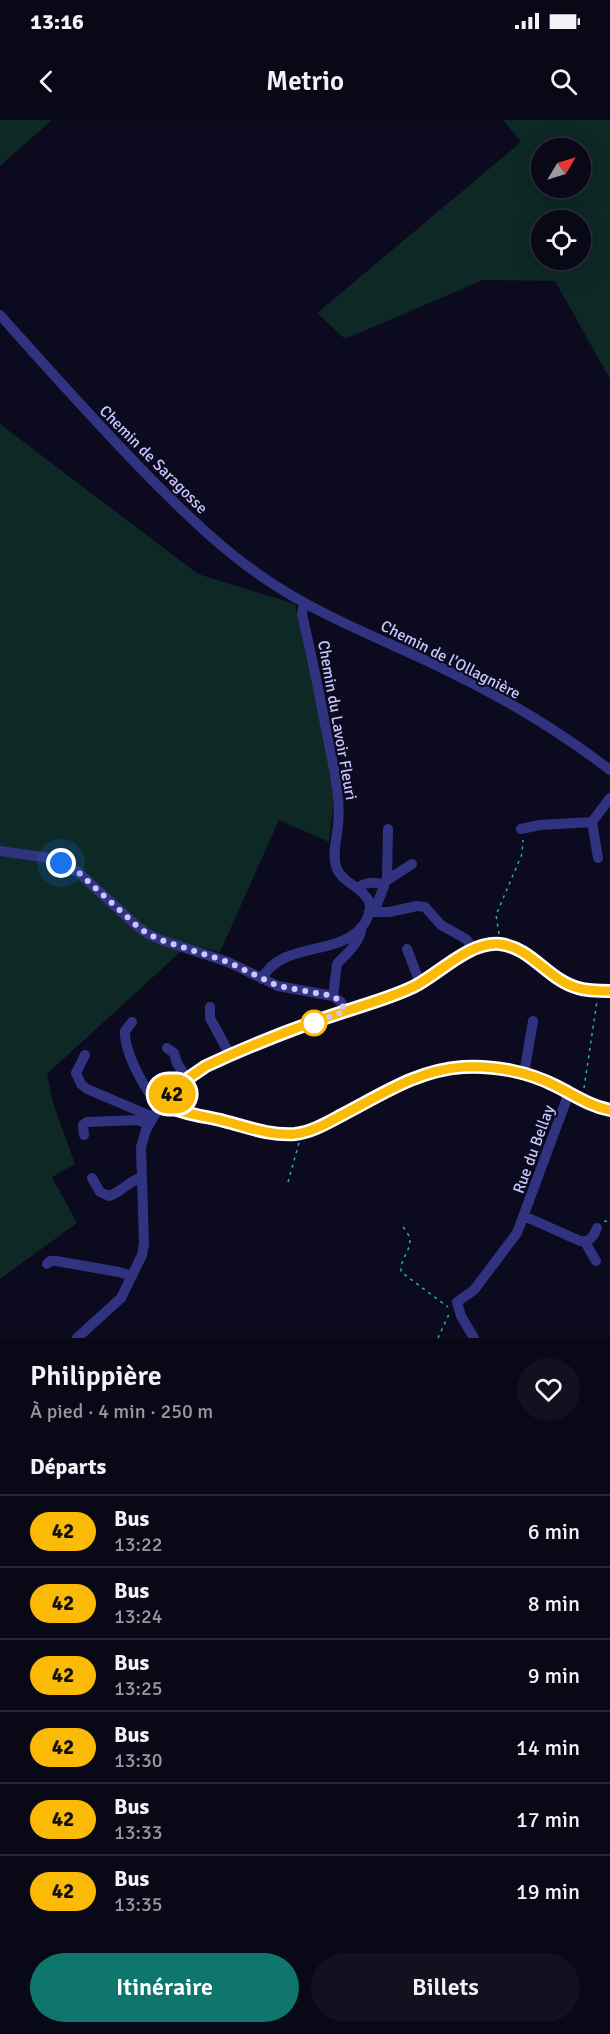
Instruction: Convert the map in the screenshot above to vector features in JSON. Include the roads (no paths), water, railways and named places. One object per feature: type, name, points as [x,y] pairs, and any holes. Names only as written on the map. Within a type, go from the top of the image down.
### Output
[{"type":"street","name":"Chemin de Saragosse","points":[[0,315],[93,420],[216,542],[304,603]]},
{"type":"street","name":"Chemin de l'Ollagnière","points":[[304,603],[449,671],[497,697],[558,734],[610,770]]},
{"type":"street","name":"Chemin du Lavoir Fleuri","points":[[304,603],[302,614],[316,674],[337,788],[339,805],[336,867],[340,876],[358,888],[372,912]]},
{"type":"street","points":[[598,858],[592,822],[610,798]]},
{"type":"street","points":[[521,828],[592,822]]},
{"type":"street","points":[[262,979],[269,969],[285,958],[348,939],[359,930],[372,912],[384,888],[388,829]]},
{"type":"street","points":[[0,851],[43,857],[61,863],[78,872],[148,934],[228,962],[278,986],[333,996],[341,1002],[345,1011]]},
{"type":"street","points":[[358,888],[364,883],[384,882],[412,864]]},
{"type":"street","points":[[372,912],[395,912],[417,906],[425,908],[441,926],[462,936],[474,948]]},
{"type":"street","points":[[333,996],[337,964],[353,947],[361,934],[359,930]]},
{"type":"street","points":[[333,944],[347,951]]},
{"type":"street","points":[[77,1338],[121,1298],[142,1255],[144,1244],[141,1147],[157,1112],[187,1079],[206,1066],[345,1011],[399,994],[474,948],[499,944],[516,948],[568,984],[578,988],[610,991]]},
{"type":"street","points":[[407,949],[420,983]]},
{"type":"street","points":[[210,1007],[210,1018],[230,1055]]},
{"type":"street","points":[[524,1074],[533,1021]]},
{"type":"street","points":[[132,1022],[125,1031],[128,1054],[154,1099],[157,1112]]},
{"type":"street","points":[[166,1048],[174,1053],[180,1070],[187,1079]]},
{"type":"street","points":[[85,1055],[76,1073],[84,1087],[157,1112]]},
{"type":"street","points":[[124,1062],[157,1112]]},
{"type":"street","points":[[84,1135],[83,1125],[87,1122],[138,1120],[157,1112],[177,1109],[260,1131],[281,1134],[299,1133],[327,1123],[402,1082],[425,1073],[465,1067],[503,1069],[524,1074],[543,1080],[581,1099],[610,1110]]},
{"type":"street","name":"Rue du Bellay","points":[[474,1338],[461,1316],[457,1302],[470,1294],[481,1282],[513,1240],[570,1093]]},
{"type":"street","points":[[92,1178],[100,1192],[109,1196],[141,1178]]},
{"type":"street","name":"Rue du Bellay","points":[[524,1216],[585,1242]]},
{"type":"street","points":[[596,1261],[585,1242],[592,1238],[597,1228]]},
{"type":"street","points":[[47,1264],[50,1261],[56,1261],[132,1276]]}]
